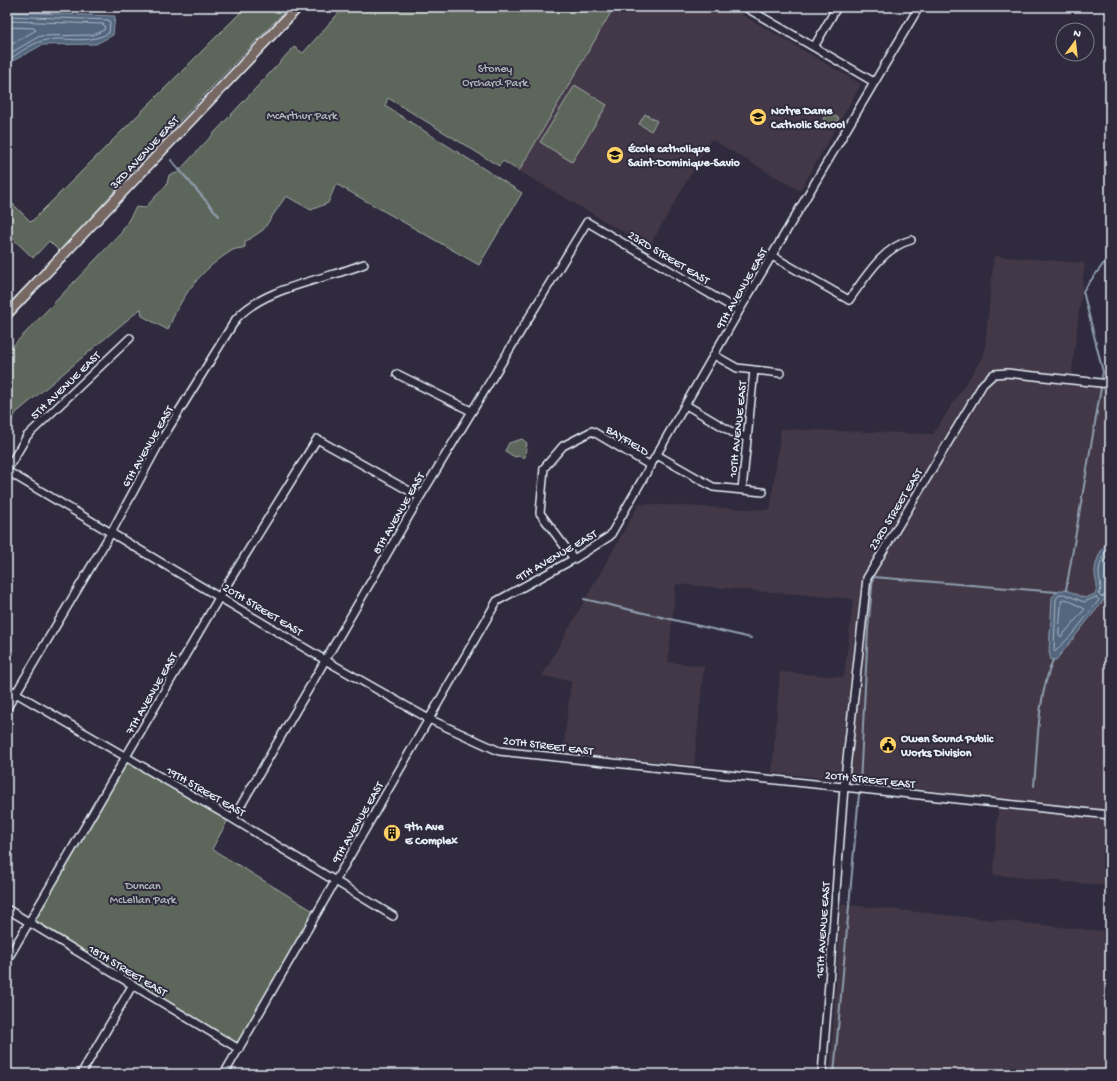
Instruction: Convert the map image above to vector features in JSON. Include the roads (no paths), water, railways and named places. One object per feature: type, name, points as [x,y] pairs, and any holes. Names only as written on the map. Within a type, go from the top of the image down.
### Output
[{"type":"main road","name":"3RD AVENUE EAST","points":[[7,314],[298,7]]},
{"type":"street","points":[[747,7],[874,82]]},
{"type":"street","points":[[814,47],[837,7]]},
{"type":"street","name":"9TH AVENUE EAST","points":[[224,1074],[497,601],[574,559],[610,536],[739,311],[919,7]]},
{"type":"street","name":"23RD STREET EAST","points":[[587,222],[739,311]]},
{"type":"street","name":"8TH AVENUE EAST","points":[[233,819],[420,497],[587,222]]},
{"type":"street","points":[[772,256],[849,300],[870,270],[879,261],[905,241],[911,240]]},
{"type":"street","name":"6TH AVENUE EAST","points":[[7,708],[111,533],[160,442],[241,314],[256,302],[278,292],[334,276],[364,264]]},
{"type":"street","name":"5TH AVENUE EAST","points":[[7,471],[27,436],[130,338]]},
{"type":"street","points":[[714,355],[737,368],[780,373]]},
{"type":"street","name":"10TH AVENUE EAST","points":[[742,490],[754,370]]},
{"type":"street","name":"23RD STREET EAST","points":[[844,787],[867,578],[983,384],[994,374],[1007,373],[1110,384]]},
{"type":"street","points":[[397,374],[471,411]]},
{"type":"street","points":[[686,405],[737,435],[747,437]]},
{"type":"street","name":"BAYFIELD","points":[[574,559],[540,513],[544,468],[563,446],[592,431],[651,466]]},
{"type":"street","name":"7TH AVENUE EAST","points":[[7,960],[220,596],[317,439],[420,497]]},
{"type":"street","points":[[657,455],[713,487],[763,492]]},
{"type":"street","name":"20TH STREET EAST","points":[[7,471],[220,596],[325,660],[429,719],[499,751],[1110,815]]},
{"type":"street","name":"19TH STREET EAST","points":[[7,688],[233,819],[393,916]]},
{"type":"street","name":"16TH AVENUE EAST","points":[[822,1074],[844,787]]},
{"type":"street","name":"18TH STREET EAST","points":[[7,909],[132,986],[239,1049]]},
{"type":"street","points":[[81,1074],[132,986]]},
{"type":"water","points":[[7,12],[115,16],[113,35],[96,44],[42,45],[13,61],[7,68]]},
{"type":"water","points":[[1110,541],[1110,598],[1104,600],[1056,660],[1051,660],[1049,652],[1052,597],[1056,593],[1064,590],[1085,598],[1095,594],[1097,587],[1095,571],[1097,561],[1101,551]]},
{"type":"waterway","points":[[171,160],[219,216]]},
{"type":"waterway","points":[[1102,377],[1103,372],[1083,291],[1110,255]]},
{"type":"waterway","points":[[1066,590],[1101,388]]},
{"type":"waterway","points":[[860,784],[868,629],[873,577],[1057,592]]},
{"type":"waterway","points":[[584,599],[751,638]]},
{"type":"waterway","points":[[1034,786],[1041,706],[1053,660]]},
{"type":"waterway","points":[[834,1074],[859,794]]},
{"type":"place","name":"Notre Dame Catholic School","points":[[758,117]]},
{"type":"place","name":"École catholique Saint-Dominique-Savio","points":[[615,155]]},
{"type":"place","name":"Owen Sound Public Works Division","points":[[888,745]]},
{"type":"place","name":"9th Ave E Complex","points":[[392,833]]},
{"type":"park label","name":"Stoney Orchard Park","points":[[495,75]]},
{"type":"park label","name":"McArthur Park","points":[[302,115]]},
{"type":"park label","name":"Duncan McLellan Park","points":[[143,892]]}]
